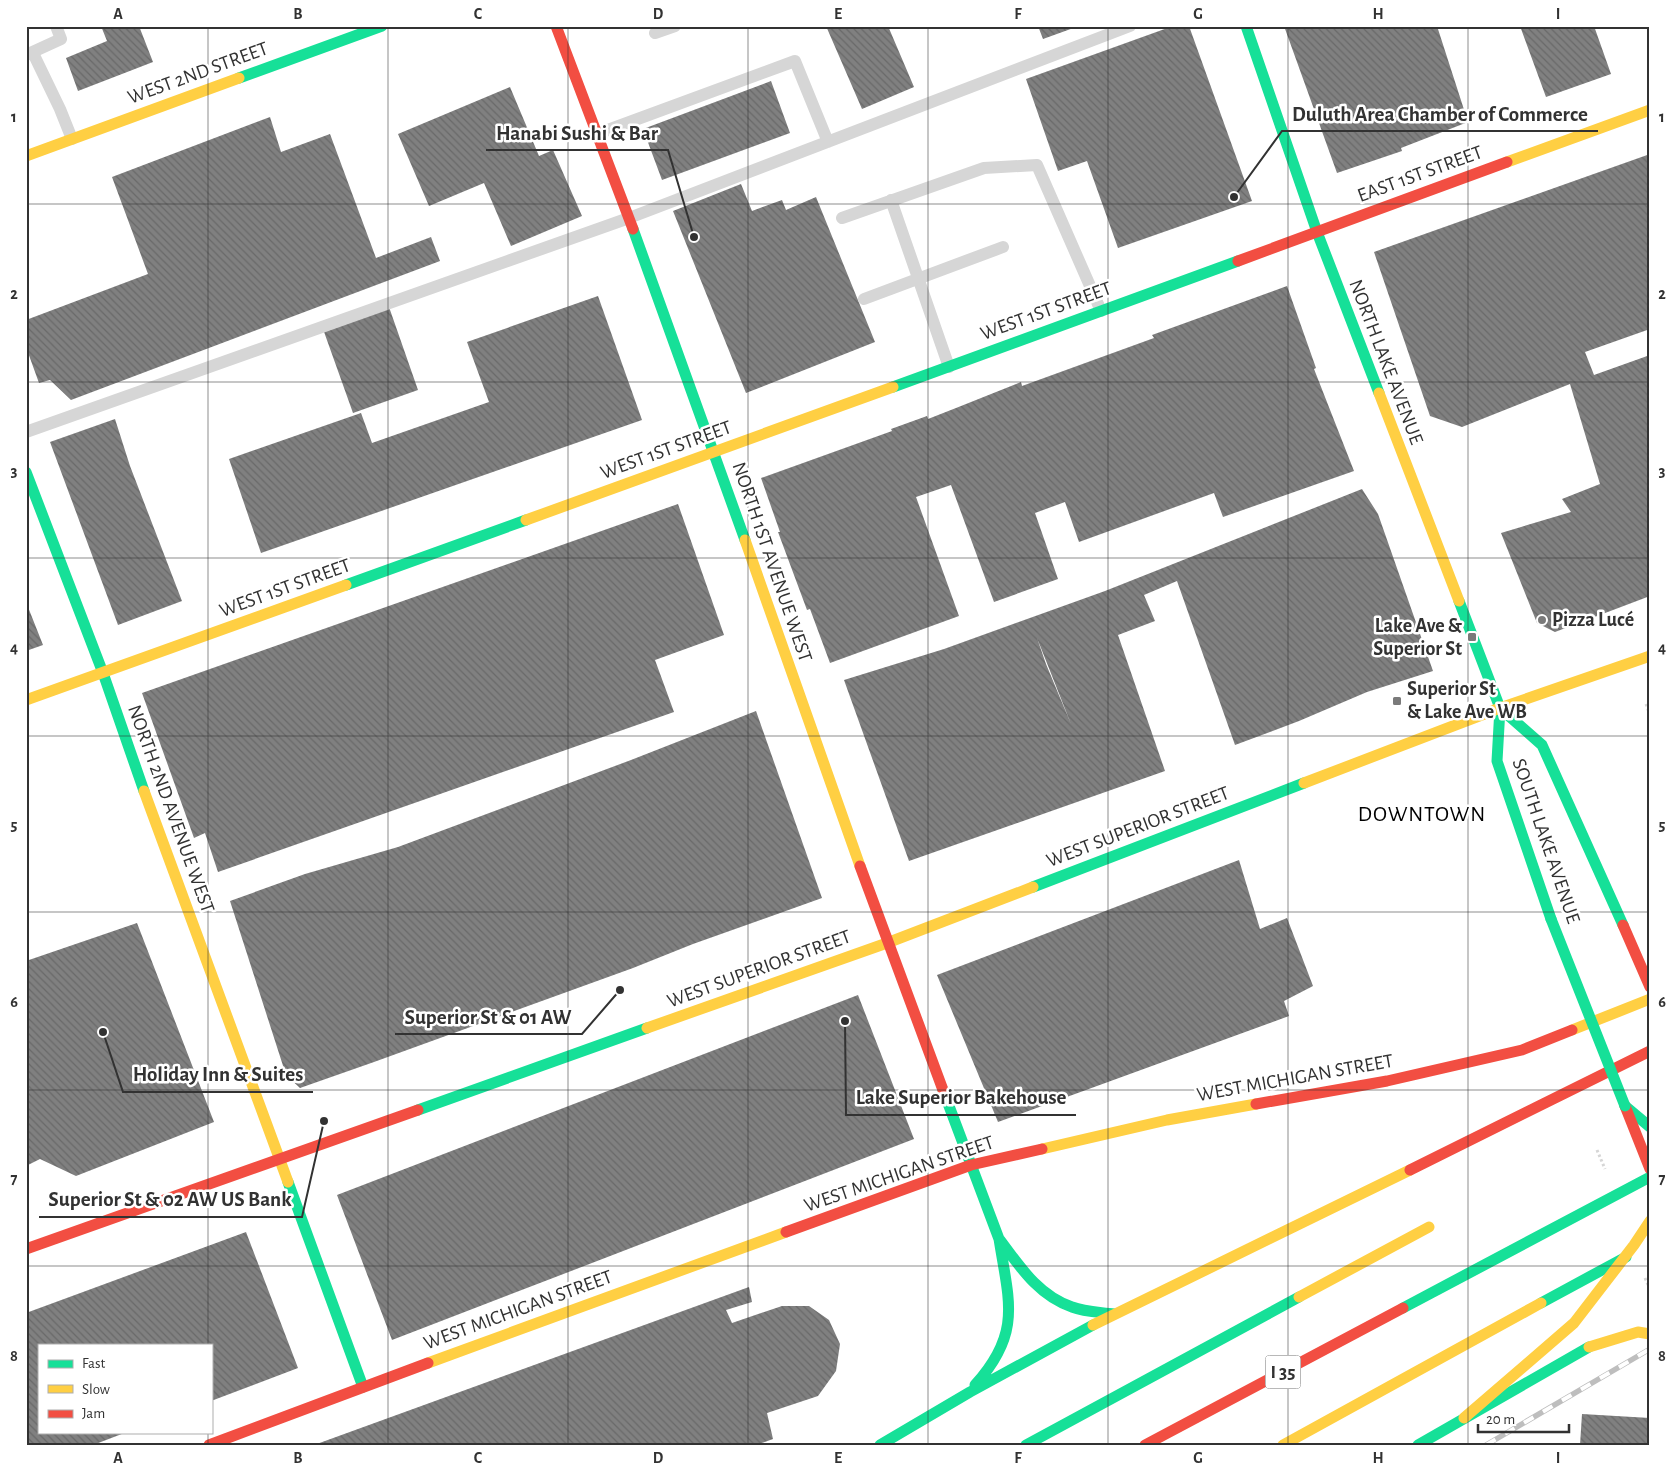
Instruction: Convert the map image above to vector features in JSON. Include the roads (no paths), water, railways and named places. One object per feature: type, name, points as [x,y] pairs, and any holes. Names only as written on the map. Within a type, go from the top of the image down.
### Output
[{"type":"main road","name":"WEST 2ND STREET","points":[[26,156],[382,26]]},
{"type":"main road","name":"NORTH 1ST AVENUE WEST","points":[[556,26],[629,218],[714,453],[887,943],[999,1239]]},
{"type":"main road","name":"NORTH LAKE AVENUE","points":[[1246,26],[1316,232],[1500,708]]},
{"type":"main road","name":"EAST 1ST STREET","points":[[1316,232],[1650,110]]},
{"type":"main road","name":"WEST 1ST STREET","points":[[26,700],[714,453],[1316,232]]},
{"type":"main road","name":"NORTH 2ND AVENUE WEST","points":[[26,472],[103,673],[136,770],[363,1386]]},
{"type":"main road","name":"WEST SUPERIOR STREET","points":[[26,1249],[887,943],[1500,708],[1650,656]]},
{"type":"main road","name":"SOUTH LAKE AVENUE","points":[[1500,708],[1542,745],[1650,987]]},
{"type":"main road","name":"SOUTH LAKE AVENUE","points":[[1500,708],[1497,761],[1551,919],[1650,1169]]},
{"type":"main road","name":"WEST MICHIGAN STREET","points":[[209,1445],[363,1386],[971,1165],[1167,1120],[1386,1082],[1522,1050],[1650,999]]},
{"type":"main road","points":[[880,1445],[970,1392],[1114,1314],[1650,1051]]},
{"type":"main road","points":[[1625,1106],[1650,1127]]},
{"type":"main road","name":"I 35","points":[[1145,1445],[1650,1177]]},
{"type":"main road","points":[[1464,1418],[1574,1323],[1650,1221]]},
{"type":"main road","points":[[1026,1445],[1429,1227]]},
{"type":"main road","points":[[999,1239],[1034,1285],[1052,1298],[1072,1307],[1114,1314]]},
{"type":"main road","points":[[970,1392],[988,1371],[1007,1332],[1009,1308],[999,1239]]},
{"type":"main road","points":[[1283,1445],[1650,1244]]},
{"type":"main road","points":[[1418,1445],[1588,1348],[1638,1332],[1650,1334]]},
{"type":"lane","points":[[56,26],[61,39],[30,54],[60,108],[72,139]]},
{"type":"lane","points":[[654,33],[674,26]]},
{"type":"lane","points":[[26,432],[629,218],[1130,26]]},
{"type":"lane","points":[[597,134],[795,61],[828,142]]},
{"type":"lane","points":[[842,218],[984,168],[1037,165],[1101,311]]},
{"type":"lane","points":[[891,200],[949,367]]},
{"type":"lane","points":[[864,299],[1003,247]]},
{"type":"railway","points":[[1486,1445],[1650,1349]]},
{"type":"place","name":"Duluth Area Chamber of Commerce","points":[[1234,197]]},
{"type":"place","name":"Hanabi Sushi & Bar","points":[[694,237]]},
{"type":"place","name":"Pizza Lucé","points":[[1542,620]]},
{"type":"place","name":"Lake Ave & Superior St","points":[[1472,637]]},
{"type":"place","name":"Superior St & Lake Ave WB","points":[[1397,701]]},
{"type":"place","name":"Superior St & 01 AW","points":[[620,990]]},
{"type":"place","name":"Lake Superior Bakehouse","points":[[845,1021]]},
{"type":"place","name":"Holiday Inn & Suites","points":[[103,1032]]},
{"type":"place","name":"Superior St & 02 AW US Bank","points":[[324,1121]]},
{"type":"district","name":"DOWNTOWN","points":[[1422,814]]}]
